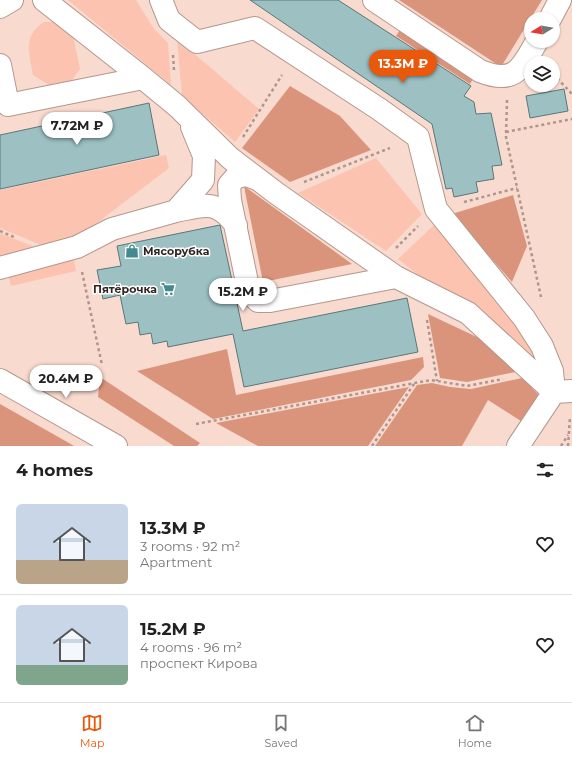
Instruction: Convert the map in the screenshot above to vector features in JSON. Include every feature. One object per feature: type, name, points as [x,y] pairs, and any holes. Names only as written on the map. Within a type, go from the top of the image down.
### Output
[{"type":"main road","points":[[0,7],[12,0]]},
{"type":"main road","points":[[44,0],[143,78],[188,118],[241,171],[276,193],[396,277],[468,313],[532,373],[566,398]]},
{"type":"main road","points":[[161,0],[169,20],[197,42],[255,28],[379,108],[418,137],[436,209],[524,318],[542,346],[552,371],[566,398]]},
{"type":"main road","points":[[374,0],[480,71],[493,76],[508,77],[519,70],[533,48]]},
{"type":"main road","points":[[554,12],[560,0]]},
{"type":"main road","points":[[0,65],[8,106],[143,78]]},
{"type":"main road","points":[[176,211],[203,180],[204,156],[188,118]]},
{"type":"main road","points":[[176,211],[219,183],[241,171]]},
{"type":"main road","points":[[241,171],[230,185],[230,200],[249,292],[258,301],[270,301],[396,277]]},
{"type":"main road","points":[[0,268],[77,246],[112,229],[176,211],[201,206],[214,206],[226,213],[236,225]]},
{"type":"main road","points":[[0,380],[116,446]]},
{"type":"main road","points":[[518,446],[566,398]]},
{"type":"path","points":[[241,171],[296,54]]},
{"type":"path","points":[[508,77],[506,132],[541,298]]},
{"type":"path","points":[[560,81],[572,94]]},
{"type":"path","points":[[506,132],[572,119]]},
{"type":"path","points":[[276,193],[418,137]]},
{"type":"path","points":[[77,246],[102,365]]},
{"type":"path","points":[[421,289],[438,381]]},
{"type":"path","points":[[196,424],[431,380],[467,386],[532,373]]},
{"type":"path","points":[[372,446],[415,383]]},
{"type":"path","points":[[566,398],[569,433],[568,446]]},
{"type":"path","points":[[561,446],[569,433]]},
{"type":"shaded area","points":[[68,0],[136,0],[154,29],[168,43],[171,85]]},
{"type":"shaded area","points":[[399,0],[542,0],[535,12],[524,12],[524,29],[501,67]]},
{"type":"shaded area","points":[[44,22],[59,22],[73,35],[80,69],[69,84],[49,85],[33,75],[29,52],[30,39],[32,33]]},
{"type":"shaded area","points":[[401,28],[474,77],[470,84],[396,36]]},
{"type":"shaded area","points":[[177,39],[259,109],[235,142],[182,96]]},
{"type":"shaded area","points":[[290,86],[340,116],[371,150],[290,182],[242,148]]},
{"type":"shaded area","points":[[166,155],[169,168],[76,239],[46,247],[0,228],[0,190]]},
{"type":"shaded area","points":[[376,158],[422,214],[386,251],[298,193]]},
{"type":"shaded area","points":[[244,186],[352,264],[263,282]]},
{"type":"shaded area","points":[[513,195],[527,246],[512,282],[452,214]]},
{"type":"shaded area","points":[[434,225],[515,321],[544,370],[470,301],[426,281],[398,259]]},
{"type":"shaded area","points":[[0,233],[42,250],[0,265]]},
{"type":"shaded area","points":[[74,260],[76,271],[11,286],[8,275]]},
{"type":"shaded area","points":[[428,314],[481,339],[520,371],[467,382],[440,378]]},
{"type":"shaded area","points":[[227,349],[236,395],[423,357],[424,367],[411,380],[213,419],[137,371]]},
{"type":"shaded area","points":[[100,377],[200,443],[197,446],[174,446],[98,397]]},
{"type":"shaded area","points":[[522,378],[541,397],[524,423],[488,400],[462,446],[375,446],[417,385],[432,383],[450,387],[471,389]]},
{"type":"shaded area","points":[[409,387],[368,446],[258,446],[216,423]]},
{"type":"shaded area","points":[[0,404],[69,443],[74,446],[0,446]]},
{"type":"building","points":[[250,0],[338,0],[471,86],[464,96],[474,102],[476,114],[491,113],[502,165],[492,166],[494,179],[476,182],[478,192],[454,197],[452,188],[446,189],[432,124]]},
{"type":"building","points":[[564,89],[568,111],[530,118],[526,96],[548,92],[560,92],[560,90]]},
{"type":"building","points":[[149,103],[159,155],[0,189],[0,135]]},
{"type":"building","points":[[220,225],[243,331],[407,298],[418,352],[244,387],[233,334],[168,347],[167,341],[153,344],[151,333],[140,335],[138,322],[126,324],[120,295],[103,299],[97,270],[121,266],[117,246]]},
{"type":"place","name":"Мясорубка","points":[[132,251]]},
{"type":"place","name":"Пятёрочка","points":[[168,289]]}]
